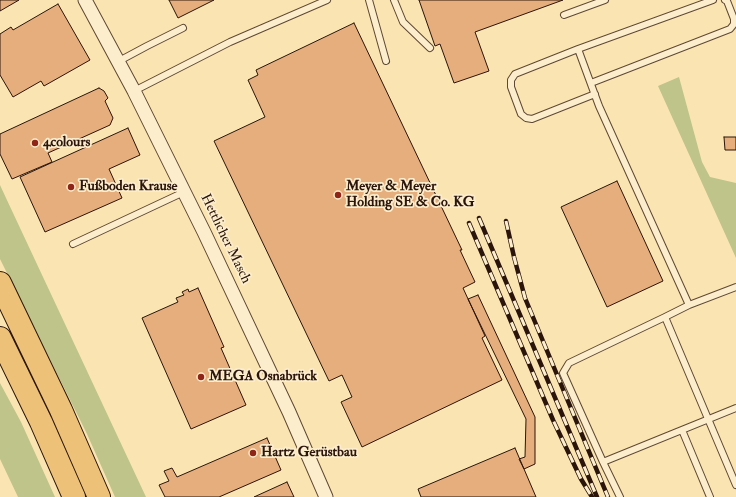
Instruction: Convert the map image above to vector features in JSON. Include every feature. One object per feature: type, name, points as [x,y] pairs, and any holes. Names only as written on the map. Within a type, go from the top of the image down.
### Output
[{"type":"highway","points":[[0,283],[61,410],[99,497]]},
{"type":"highway","points":[[0,338],[41,422],[74,497]]},
{"type":"street","name":"Hettlicher Masch","points":[[85,0],[119,61],[184,192],[289,412],[326,497]]},
{"type":"lane","points":[[134,91],[230,42],[327,0]]},
{"type":"lane","points":[[369,0],[386,61]]},
{"type":"lane","points":[[394,0],[403,22],[430,48]]},
{"type":"lane","points":[[564,15],[605,0]]},
{"type":"lane","points":[[595,94],[532,119],[526,118],[521,114],[511,88],[511,80],[515,74],[578,49],[713,0]]},
{"type":"lane","points":[[591,83],[730,29],[734,24],[734,19],[727,1],[725,0]]},
{"type":"lane","points":[[119,61],[183,28]]},
{"type":"lane","points":[[578,49],[595,94],[647,215],[689,305]]},
{"type":"lane","points":[[73,244],[184,192]]},
{"type":"lane","points":[[620,497],[563,373],[569,363],[689,305],[736,287]]},
{"type":"lane","points":[[665,317],[736,485]]},
{"type":"lane","points":[[603,462],[736,408]]},
{"type":"lane","points":[[682,430],[710,497]]},
{"type":"green space","points":[[679,77],[702,162],[710,177],[736,183],[736,258],[658,86]]},
{"type":"green space","points":[[0,185],[146,497],[115,497],[87,434],[0,259]]},
{"type":"green space","points":[[0,383],[21,422],[55,497],[18,497],[0,459]]},
{"type":"building","points":[[0,0],[19,0],[0,11]]},
{"type":"building","points":[[169,0],[214,0],[178,18]]},
{"type":"building","points":[[419,0],[563,0],[475,32],[489,71],[454,83],[440,44],[435,46]]},
{"type":"building","points":[[58,4],[90,60],[44,86],[41,81],[13,97],[0,75],[0,34],[11,27],[13,30]]},
{"type":"building","name":"Meyer & Meyer Holding SE & Co. KG","points":[[354,23],[462,250],[460,250],[475,282],[463,288],[485,336],[482,338],[502,380],[362,447],[341,402],[352,397],[342,375],[329,381],[214,141],[265,117],[248,80],[258,75],[256,70]]},
{"type":"building","name":"4colours","points":[[99,88],[104,91],[108,98],[105,101],[113,118],[110,125],[48,153],[52,162],[12,179],[0,154],[0,134]]},
{"type":"building","name":"Fußboden Krause","points":[[128,128],[140,155],[109,169],[122,198],[45,232],[20,177]]},
{"type":"building","points":[[724,137],[736,137],[736,150],[725,150]]},
{"type":"building","points":[[617,181],[663,281],[607,307],[561,207]]},
{"type":"building","name":"MEGA Osnabrück","points":[[198,288],[224,347],[221,348],[246,405],[191,429],[142,318],[178,302],[176,298],[184,295],[182,292],[188,289],[189,292]]},
{"type":"building","points":[[478,295],[535,417],[535,464],[524,469],[519,459],[525,457],[526,419],[468,299]]},
{"type":"building","name":"Hartz Gerüstbau","points":[[267,438],[281,470],[219,497],[165,497],[159,485],[169,481],[164,471],[172,468],[177,477]]},
{"type":"building","points":[[515,448],[536,497],[421,497],[418,489]]},
{"type":"building","points":[[287,482],[294,497],[254,497]]},
{"type":"railway","points":[[479,218],[597,497]]},
{"type":"railway","points":[[506,221],[525,298],[608,497]]},
{"type":"railway","points":[[469,223],[553,420],[581,479],[592,497]]},
{"type":"place","name":"4colours","points":[[35,143]]},
{"type":"place","name":"Fußboden Krause","points":[[71,187]]},
{"type":"place","name":"Meyer & Meyer Holding SE & Co. KG","points":[[338,195]]},
{"type":"place","name":"MEGA Osnabrück","points":[[201,377]]},
{"type":"place","name":"Hartz Gerüstbau","points":[[253,453]]}]
